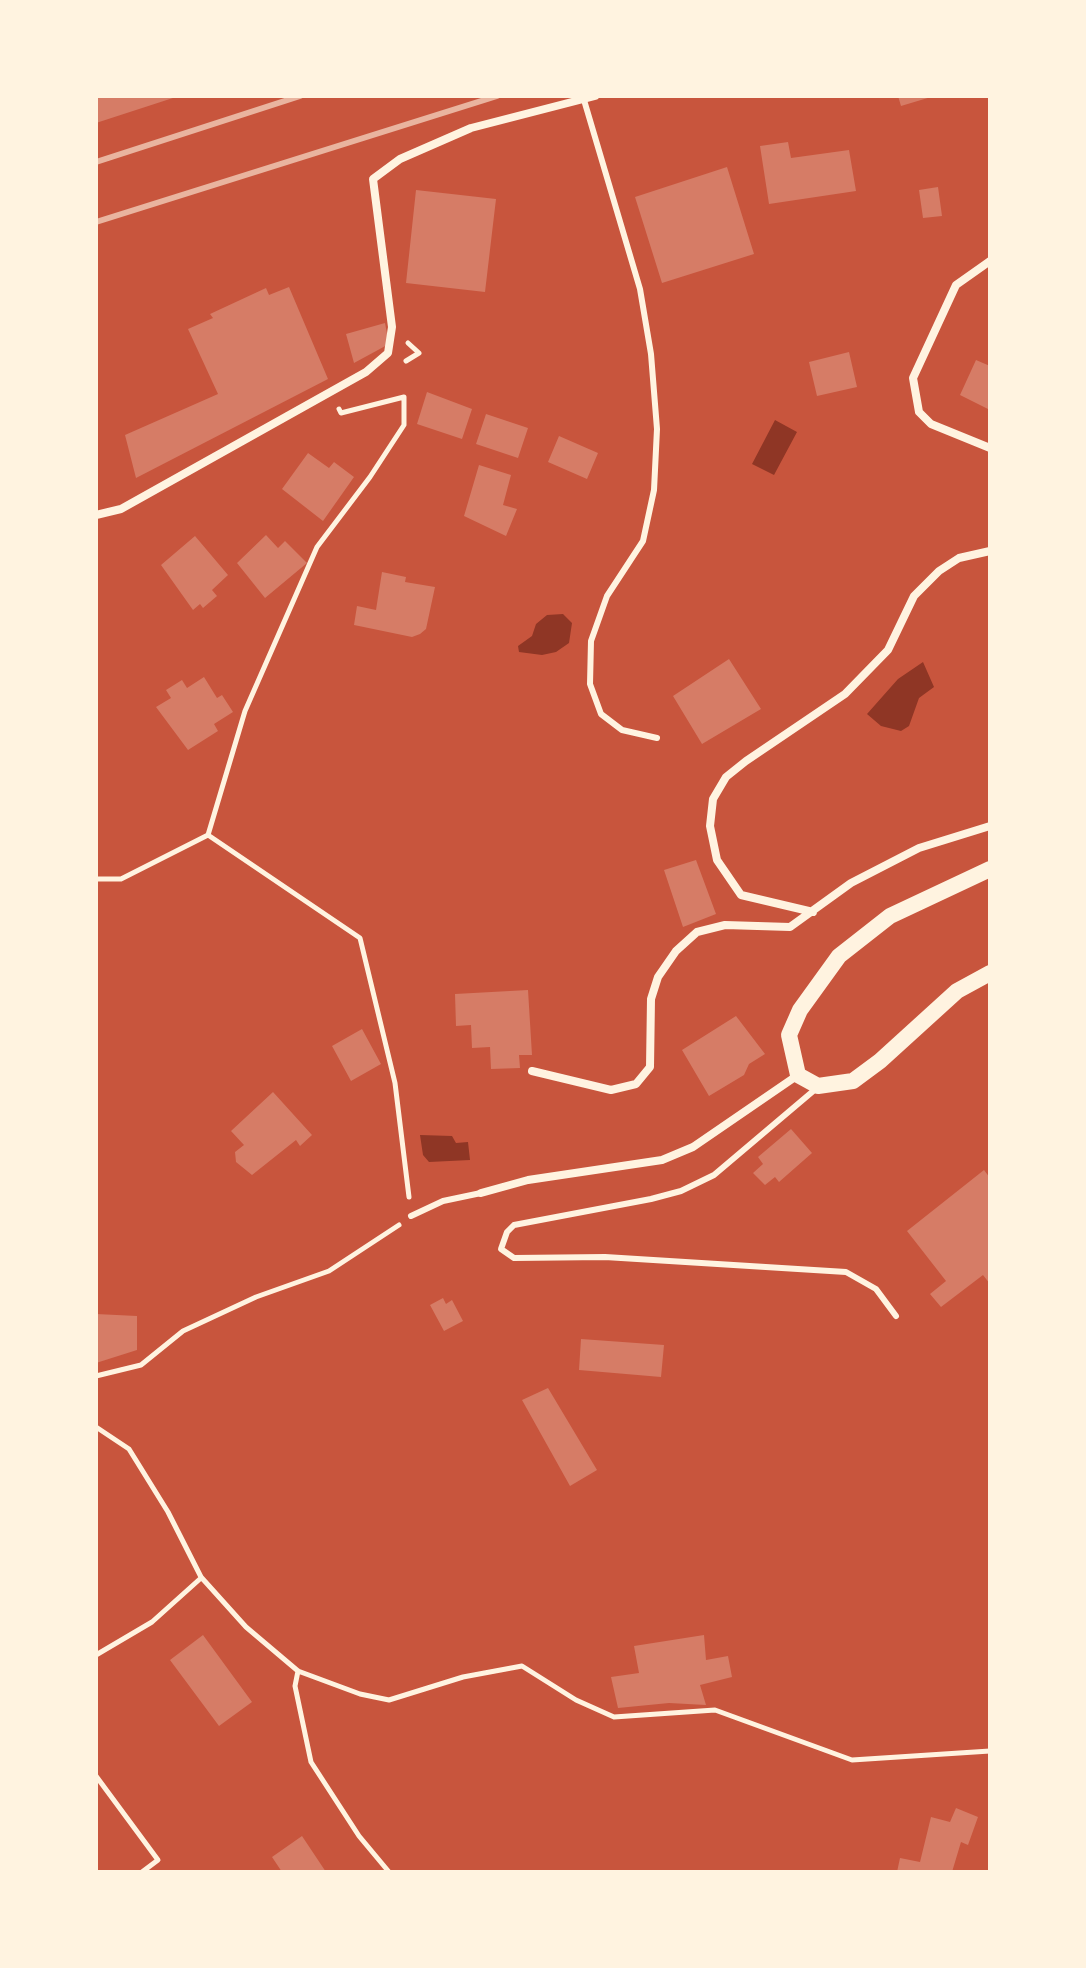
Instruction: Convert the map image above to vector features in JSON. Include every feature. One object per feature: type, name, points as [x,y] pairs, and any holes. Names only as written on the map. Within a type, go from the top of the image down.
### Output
[{"type":"main road","points":[[990,869],[890,916],[839,956],[800,1010],[789,1035],[798,1075],[818,1086],[853,1081],[880,1061],[957,991],[990,973]]},
{"type":"street","points":[[96,515],[121,509],[366,372],[388,353],[392,327],[373,179],[400,159],[471,128],[595,96]]},
{"type":"street","points":[[990,261],[956,285],[913,378],[919,412],[931,424],[990,448]]},
{"type":"street","points":[[813,912],[741,895],[717,860],[710,826],[713,799],[726,777],[746,761],[845,694],[888,650],[914,596],[939,571],[959,558],[990,551]]},
{"type":"street","points":[[532,1071],[611,1090],[636,1084],[650,1067],[651,999],[658,977],[676,951],[697,932],[725,925],[790,927],[851,883],[919,848],[990,826]]},
{"type":"street","points":[[481,1193],[528,1180],[662,1160],[693,1147],[798,1075]]},
{"type":"lane","points":[[584,100],[640,289],[651,354],[657,429],[654,490],[643,541],[607,596],[591,641],[590,684],[601,714],[622,730],[657,738]]},
{"type":"lane","points":[[818,1086],[714,1175],[681,1191],[651,1199],[514,1225],[507,1232],[501,1249],[514,1258],[605,1257],[846,1272],[876,1289],[896,1316]]},
{"type":"lane","points":[[411,1216],[443,1201],[481,1193]]},
{"type":"path","points":[[392,327],[419,353],[405,362]]},
{"type":"path","points":[[96,879],[121,879],[208,835],[245,711],[317,547],[370,477],[404,425],[404,397],[341,413],[338,404]]},
{"type":"path","points":[[96,1376],[141,1365],[183,1331],[256,1297],[329,1271],[411,1216],[395,1083],[360,938],[208,835]]},
{"type":"path","points":[[96,1427],[129,1449],[168,1512],[201,1577],[246,1627],[298,1671],[360,1694],[389,1700],[463,1677],[522,1666],[576,1700],[614,1717],[715,1710],[852,1760],[990,1751]]},
{"type":"path","points":[[96,1655],[152,1622],[201,1577]]},
{"type":"path","points":[[298,1671],[295,1686],[311,1762],[359,1836],[389,1872]]},
{"type":"path","points":[[96,1776],[158,1860],[142,1872]]},
{"type":"shaded area","points":[[775,420],[797,432],[774,475],[752,464]]},
{"type":"shaded area","points":[[563,614],[572,623],[569,643],[556,652],[542,655],[519,652],[518,646],[532,636],[536,624],[547,615]]},
{"type":"shaded area","points":[[923,662],[934,687],[919,698],[909,726],[901,731],[881,726],[867,714],[898,679]]},
{"type":"shaded area","points":[[420,1135],[452,1136],[456,1143],[468,1142],[470,1160],[429,1162],[423,1155]]},
{"type":"building","points":[[96,96],[176,96],[176,97],[96,123]]},
{"type":"building","points":[[898,96],[931,96],[931,97],[901,106]]},
{"type":"building","points":[[788,142],[791,158],[849,150],[856,191],[769,204],[760,146]]},
{"type":"building","points":[[727,167],[754,254],[662,283],[635,197]]},
{"type":"building","points":[[938,187],[942,216],[923,218],[919,190]]},
{"type":"building","points":[[416,190],[496,199],[485,292],[406,283]]},
{"type":"building","points":[[289,287],[328,379],[136,478],[125,435],[218,394],[188,329],[213,318],[210,314],[266,288],[269,295]]},
{"type":"building","points":[[385,323],[389,344],[354,363],[346,334]]},
{"type":"building","points":[[849,352],[857,387],[817,396],[809,362]]},
{"type":"building","points":[[976,360],[990,366],[990,410],[960,395]]},
{"type":"building","points":[[427,392],[472,409],[462,439],[417,424]]},
{"type":"building","points":[[486,414],[528,428],[518,458],[476,444]]},
{"type":"building","points":[[559,436],[598,453],[587,479],[548,462]]},
{"type":"building","points":[[308,453],[329,468],[334,462],[354,477],[323,521],[282,489]]},
{"type":"building","points":[[479,465],[511,475],[503,505],[517,509],[506,536],[464,516]]},
{"type":"building","points":[[266,535],[278,548],[285,541],[307,563],[265,598],[237,563]]},
{"type":"building","points":[[195,536],[228,575],[212,590],[217,596],[203,608],[200,604],[193,610],[161,565]]},
{"type":"building","points":[[382,572],[406,577],[405,582],[435,587],[426,629],[420,634],[412,637],[354,625],[357,606],[376,610]]},
{"type":"building","points":[[729,659],[761,709],[702,744],[673,696]]},
{"type":"building","points":[[204,677],[217,698],[222,695],[233,712],[214,724],[218,731],[188,750],[156,707],[171,698],[166,690],[182,680],[187,688]]},
{"type":"building","points":[[696,860],[716,914],[683,927],[664,870]]},
{"type":"building","points":[[528,990],[532,1055],[519,1055],[520,1068],[491,1069],[490,1047],[472,1048],[471,1025],[456,1026],[455,994]]},
{"type":"building","points":[[736,1016],[765,1054],[749,1064],[744,1075],[709,1096],[682,1050]]},
{"type":"building","points":[[362,1029],[381,1064],[351,1081],[332,1046]]},
{"type":"building","points":[[273,1092],[312,1135],[300,1146],[296,1140],[252,1175],[236,1162],[235,1152],[244,1145],[231,1131]]},
{"type":"building","points":[[791,1129],[812,1153],[779,1182],[775,1177],[765,1185],[753,1173],[763,1164],[758,1157]]},
{"type":"building","points":[[984,1170],[990,1178],[990,1284],[983,1275],[941,1307],[930,1294],[946,1281],[907,1231]]},
{"type":"building","points":[[443,1298],[446,1304],[452,1300],[463,1321],[444,1331],[430,1305]]},
{"type":"building","points":[[96,1314],[137,1316],[137,1350],[96,1363]]},
{"type":"building","points":[[581,1339],[664,1345],[661,1377],[579,1370]]},
{"type":"building","points":[[548,1388],[597,1470],[570,1486],[522,1400]]},
{"type":"building","points":[[203,1635],[252,1702],[219,1726],[170,1660]]},
{"type":"building","points":[[704,1635],[706,1660],[728,1656],[732,1677],[700,1685],[706,1705],[669,1703],[618,1708],[611,1677],[639,1673],[634,1646]]},
{"type":"building","points":[[956,1808],[978,1817],[968,1845],[961,1842],[952,1872],[897,1872],[900,1858],[920,1862],[931,1817],[950,1822]]},
{"type":"building","points":[[302,1836],[326,1872],[282,1872],[272,1857]]},
{"type":"railway","points":[[96,162],[300,96]]},
{"type":"railway","points":[[96,222],[497,96]]}]
